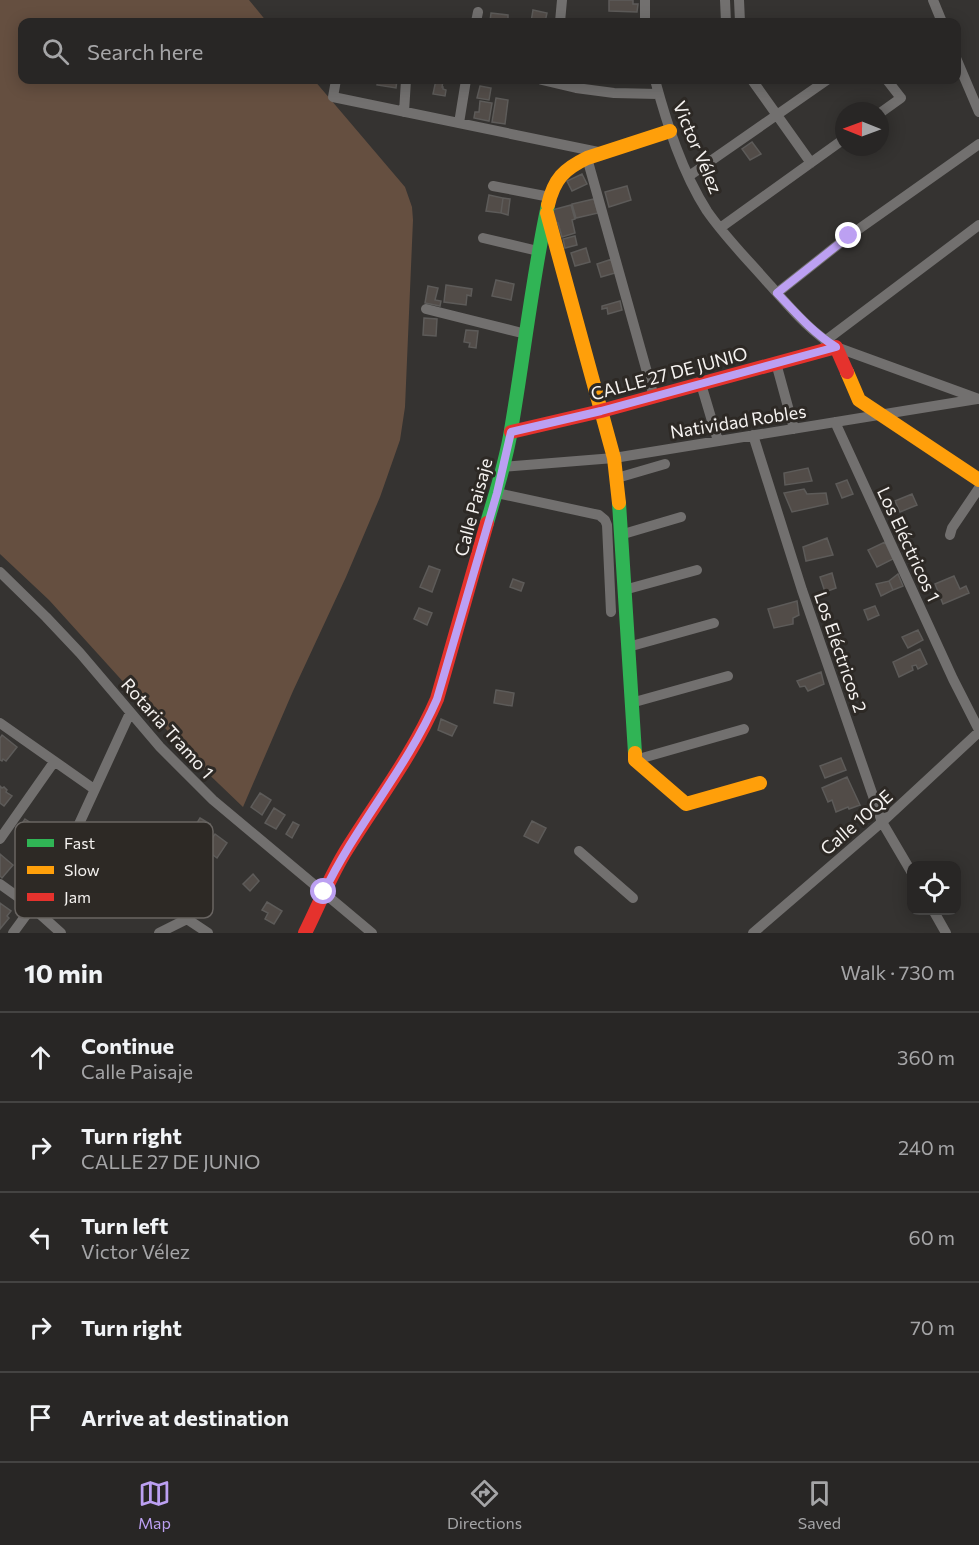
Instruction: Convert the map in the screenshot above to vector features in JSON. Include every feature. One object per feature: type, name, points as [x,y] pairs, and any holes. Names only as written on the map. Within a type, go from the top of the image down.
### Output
[{"type":"street","points":[[560,18],[562,0]]},
{"type":"street","points":[[645,0],[645,18]]},
{"type":"street","points":[[725,0],[726,18]]},
{"type":"street","points":[[739,0],[740,18]]},
{"type":"street","points":[[933,0],[940,18]]},
{"type":"street","points":[[961,68],[979,112]]},
{"type":"street","points":[[335,84],[333,97],[603,153]]},
{"type":"street","points":[[404,112],[406,84]]},
{"type":"street","points":[[459,123],[465,84]]},
{"type":"street","points":[[559,84],[614,93],[658,94]]},
{"type":"street","name":"Victor Vélez","points":[[655,84],[670,131],[698,195],[720,228],[814,332],[830,344],[978,399]]},
{"type":"street","points":[[755,84],[811,163]]},
{"type":"street","points":[[688,176],[820,84]]},
{"type":"street","points":[[889,107],[901,98],[890,84]]},
{"type":"street","name":"Calle Paisaje","points":[[305,933],[351,843],[414,746],[437,699],[497,493],[511,432],[538,251],[550,197],[557,180],[565,171],[587,158],[670,131]]},
{"type":"street","points":[[777,293],[849,236],[979,144]]},
{"type":"street","points":[[720,228],[835,146]]},
{"type":"street","points":[[587,158],[654,397]]},
{"type":"street","points":[[493,186],[550,197]]},
{"type":"street","points":[[546,212],[614,458],[635,760],[686,804],[760,783]]},
{"type":"street","points":[[979,225],[830,344],[859,400],[979,480]]},
{"type":"street","points":[[483,238],[538,251]]},
{"type":"street","points":[[426,309],[526,334]]},
{"type":"street","name":"CALLE 27 DE JUNIO","points":[[511,432],[654,397],[776,363],[830,344]]},
{"type":"street","points":[[776,363],[794,429]]},
{"type":"street","points":[[701,384],[718,441]]},
{"type":"street","name":"Natividad Robles","points":[[503,467],[614,458],[978,399]]},
{"type":"street","name":"Los Eléctricos 1","points":[[835,422],[979,731]]},
{"type":"street","name":"Los Eléctricos 2","points":[[753,435],[802,590],[882,822],[907,864]]},
{"type":"street","points":[[617,478],[665,464]]},
{"type":"street","points":[[950,535],[952,528],[979,488]]},
{"type":"street","points":[[497,493],[602,517],[607,525],[611,612]]},
{"type":"street","points":[[620,535],[681,517]]},
{"type":"street","points":[[624,590],[697,570]]},
{"type":"street","name":"Rotaria Tramo 1","points":[[0,572],[80,653],[160,747],[213,800],[372,933]]},
{"type":"street","points":[[628,646],[714,623]]},
{"type":"street","points":[[632,703],[728,676]]},
{"type":"street","points":[[79,822],[130,713]]},
{"type":"street","points":[[1,725],[94,789]]},
{"type":"street","points":[[635,760],[744,729]]},
{"type":"street","name":"Calle 10QE","points":[[753,933],[882,822],[979,731]]},
{"type":"street","points":[[0,838],[54,762]]},
{"type":"street","points":[[579,851],[633,898]]},
{"type":"street","points":[[0,884],[15,895]]},
{"type":"street","points":[[936,915],[946,933]]},
{"type":"street","points":[[13,933],[24,918]]},
{"type":"street","points":[[44,918],[61,933]]},
{"type":"street","points":[[159,933],[187,919],[208,933]]},
{"type":"shaded area","points":[[0,0],[249,0],[264,18],[18,18],[18,84],[317,84],[405,187],[412,207],[405,407],[400,440],[380,497],[346,577],[243,807],[195,761],[49,600],[0,554]]},
{"type":"building","points":[[609,0],[633,0],[633,4],[638,4],[637,12],[609,11]]},
{"type":"building","points":[[533,10],[547,13],[546,18],[532,18]]},
{"type":"building","points":[[491,13],[508,15],[508,18],[490,18]]},
{"type":"building","points":[[377,84],[396,84],[396,88]]},
{"type":"building","points":[[435,84],[442,84],[443,89],[446,90],[445,96],[433,94]]},
{"type":"building","points":[[480,86],[491,88],[489,100],[477,98]]},
{"type":"building","points":[[496,98],[508,100],[505,124],[492,122]]},
{"type":"building","points":[[480,101],[492,103],[489,121],[474,118],[475,112],[479,112]]},
{"type":"building","points":[[752,142],[761,154],[750,160],[742,149]]},
{"type":"building","points":[[582,174],[587,184],[572,191],[567,181]]},
{"type":"building","points":[[627,186],[631,200],[609,207],[605,192]]},
{"type":"building","points":[[489,195],[503,198],[501,213],[486,211]]},
{"type":"building","points":[[503,198],[510,199],[508,215],[501,213]]},
{"type":"building","points":[[594,199],[598,213],[576,218],[572,204]]},
{"type":"building","points":[[571,205],[575,219],[572,220],[575,233],[562,237],[552,210]]},
{"type":"building","points":[[575,236],[577,245],[565,248],[563,239]]},
{"type":"building","points":[[586,248],[590,262],[575,266],[571,253]]},
{"type":"building","points":[[612,259],[615,273],[601,277],[597,264]]},
{"type":"building","points":[[496,280],[514,284],[511,300],[492,296]]},
{"type":"building","points":[[446,285],[472,289],[471,296],[467,295],[466,305],[444,302]]},
{"type":"building","points":[[428,286],[438,288],[435,300],[441,301],[440,306],[425,303]]},
{"type":"building","points":[[620,301],[622,310],[608,314],[607,308],[602,309],[602,306]]},
{"type":"building","points":[[424,318],[437,319],[436,336],[423,335]]},
{"type":"building","points":[[466,330],[478,331],[476,348],[469,347],[470,343],[464,342]]},
{"type":"building","points":[[808,468],[812,481],[785,485],[784,473]]},
{"type":"building","points":[[847,480],[853,494],[842,498],[836,484]]},
{"type":"building","points":[[804,489],[807,494],[826,493],[828,504],[792,512],[784,493]]},
{"type":"building","points":[[912,494],[917,505],[900,512],[895,501]]},
{"type":"building","points":[[827,538],[833,555],[806,561],[803,547]]},
{"type":"building","points":[[885,542],[893,559],[877,567],[868,550]]},
{"type":"building","points":[[429,566],[440,570],[432,592],[420,587]]},
{"type":"building","points":[[832,573],[836,588],[825,592],[820,577]]},
{"type":"building","points":[[898,574],[903,586],[893,590],[889,581]]},
{"type":"building","points":[[954,576],[960,589],[966,586],[969,593],[943,604],[935,584]]},
{"type":"building","points":[[513,579],[524,583],[521,591],[510,587]]},
{"type":"building","points":[[889,581],[893,590],[881,596],[876,584]]},
{"type":"building","points":[[797,601],[799,615],[793,618],[793,624],[774,628],[768,609]]},
{"type":"building","points":[[875,606],[879,615],[868,620],[864,610]]},
{"type":"building","points":[[419,608],[432,613],[427,625],[414,619]]},
{"type":"building","points":[[918,630],[923,640],[908,648],[902,637]]},
{"type":"building","points":[[920,649],[927,664],[918,669],[916,665],[912,666],[913,670],[899,677],[893,662]]},
{"type":"building","points":[[821,672],[824,684],[808,691],[805,686],[800,687],[797,681]]},
{"type":"building","points":[[496,690],[514,693],[512,706],[494,703]]},
{"type":"building","points":[[441,719],[457,726],[452,736],[438,730]]},
{"type":"building","points":[[2,735],[17,747],[6,761],[0,760]]},
{"type":"building","points":[[841,758],[846,770],[825,778],[820,766]]},
{"type":"building","points":[[847,777],[860,805],[836,812],[832,800],[828,802],[822,788]]},
{"type":"building","points":[[0,786],[12,796],[4,806],[0,803]]},
{"type":"building","points":[[260,793],[271,800],[262,815],[251,807]]},
{"type":"building","points":[[274,808],[285,815],[276,829],[265,823]]},
{"type":"building","points":[[532,821],[546,828],[538,843],[524,836]]},
{"type":"building","points":[[293,822],[299,825],[292,838],[286,834]]},
{"type":"building","points":[[215,834],[227,843],[217,858],[213,855]]},
{"type":"building","points":[[0,854],[13,865],[2,878],[0,876]]},
{"type":"building","points":[[253,874],[259,881],[250,891],[243,884]]},
{"type":"building","points":[[267,902],[282,911],[274,924],[265,919],[268,913],[262,910]]},
{"type":"building","points":[[0,903],[11,911],[7,916],[9,918],[0,929]]},
{"type":"traffic: fast","points":[[487,523],[509,442],[548,205]]},
{"type":"traffic: fast","points":[[619,503],[635,753]]},
{"type":"traffic: slow","points":[[548,205],[553,188],[561,176],[579,162],[670,131]]},
{"type":"traffic: slow","points":[[547,213],[614,458],[619,503]]},
{"type":"traffic: slow","points":[[847,372],[859,400],[979,480]]},
{"type":"traffic: slow","points":[[635,753],[635,760],[686,804],[760,783]]},
{"type":"traffic: jam","points":[[511,432],[601,411],[836,347],[847,372]]},
{"type":"traffic: jam","points":[[305,933],[328,883],[417,740],[437,699],[487,523]]},
{"type":"route","points":[[324,892],[351,843],[414,746],[437,699],[497,493],[511,432],[601,411],[836,347],[814,332],[777,293],[849,236]]}]
